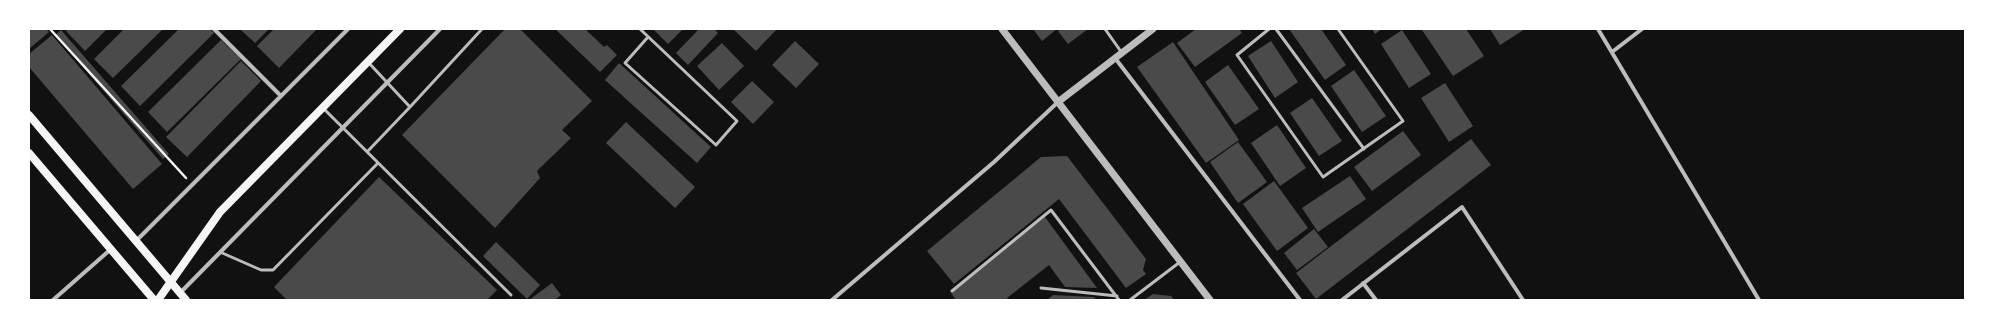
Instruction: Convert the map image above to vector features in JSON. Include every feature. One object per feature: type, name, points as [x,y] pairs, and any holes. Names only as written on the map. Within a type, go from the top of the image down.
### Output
[{"type":"main road","points":[[158,300],[220,212],[400,29]]},
{"type":"main road","points":[[29,115],[186,300]]},
{"type":"main road","points":[[29,152],[154,300]]},
{"type":"street","points":[[214,29],[282,96]]},
{"type":"street","points":[[136,241],[348,29]]},
{"type":"street","points":[[180,292],[440,29]]},
{"type":"street","points":[[1002,29],[1210,300]]},
{"type":"street","points":[[832,300],[994,162],[1058,102],[1153,29]]},
{"type":"street","points":[[1598,29],[1759,300]]},
{"type":"street","points":[[1612,52],[1642,29]]},
{"type":"street","points":[[1115,58],[1300,300]]},
{"type":"street","points":[[1342,300],[1462,207],[1523,300]]},
{"type":"street","points":[[53,300],[110,249]]},
{"type":"street","points":[[1363,283],[1376,300]]},
{"type":"lane","points":[[367,152],[482,29]]},
{"type":"lane","points":[[640,29],[737,121],[716,145],[625,63],[648,37]]},
{"type":"lane","points":[[1105,29],[1122,53]]},
{"type":"lane","points":[[1270,29],[1237,55],[1323,177],[1403,121],[1338,29]]},
{"type":"lane","points":[[1276,29],[1364,149]]},
{"type":"lane","points":[[368,62],[410,107]]},
{"type":"lane","points":[[323,108],[511,295]]},
{"type":"lane","points":[[220,252],[261,270],[273,270],[378,163]]},
{"type":"lane","points":[[952,291],[1051,210],[1119,300]]},
{"type":"lane","points":[[1130,300],[1180,261]]},
{"type":"lane","points":[[1041,288],[1117,296]]},
{"type":"path","points":[[50,29],[192,185]]},
{"type":"building","points":[[29,29],[46,29],[49,32],[29,49]]},
{"type":"building","points":[[68,29],[107,29],[85,51],[66,31]]},
{"type":"building","points":[[124,29],[163,29],[113,78],[94,59]]},
{"type":"building","points":[[179,29],[210,29],[214,33],[140,106],[121,86]]},
{"type":"building","points":[[240,29],[269,29],[255,43]]},
{"type":"building","points":[[274,29],[317,29],[279,68],[257,46]]},
{"type":"building","points":[[505,29],[520,29],[592,101],[562,130],[571,138],[537,171],[540,178],[495,228],[402,135]]},
{"type":"building","points":[[555,29],[585,29],[604,47],[607,45],[617,55],[600,72]]},
{"type":"building","points":[[653,29],[683,29],[668,44]]},
{"type":"building","points":[[699,29],[714,29],[718,33],[688,65],[676,53]]},
{"type":"building","points":[[777,29],[756,51],[734,30]]},
{"type":"building","points":[[1033,29],[1057,29],[1042,41]]},
{"type":"building","points":[[1061,29],[1088,29],[1068,44],[1058,31]]},
{"type":"building","points":[[1196,29],[1239,29],[1242,33],[1195,67],[1177,43]]},
{"type":"building","points":[[1289,29],[1321,29],[1346,65],[1325,80]]},
{"type":"building","points":[[1372,29],[1382,29],[1375,34]]},
{"type":"building","points":[[1466,29],[1484,56],[1453,76],[1422,30]]},
{"type":"building","points":[[1490,29],[1525,29],[1500,45]]},
{"type":"building","points":[[61,30],[169,154],[163,159],[55,35]]},
{"type":"building","points":[[1402,30],[1431,74],[1409,88],[1381,44]]},
{"type":"building","points":[[52,35],[162,164],[133,189],[29,67],[29,54]]},
{"type":"building","points":[[221,40],[241,59],[167,132],[148,112]]},
{"type":"building","points":[[795,41],[819,64],[796,88],[772,65]]},
{"type":"building","points":[[1271,41],[1298,82],[1275,98],[1248,56]]},
{"type":"building","points":[[1173,42],[1239,140],[1206,163],[1137,67]]},
{"type":"building","points":[[722,43],[744,66],[719,90],[697,66]]},
{"type":"building","points":[[241,61],[261,81],[187,157],[166,137]]},
{"type":"building","points":[[619,63],[711,147],[697,163],[605,80]]},
{"type":"building","points":[[1228,65],[1259,109],[1235,125],[1205,82]]},
{"type":"building","points":[[1354,70],[1386,116],[1362,132],[1331,86]]},
{"type":"building","points":[[752,81],[774,102],[753,124],[731,102]]},
{"type":"building","points":[[1445,83],[1473,126],[1449,142],[1421,98]]},
{"type":"building","points":[[1312,98],[1342,141],[1319,156],[1290,113]]},
{"type":"building","points":[[626,122],[695,187],[675,208],[606,143]]},
{"type":"building","points":[[1277,125],[1306,168],[1280,186],[1251,143]]},
{"type":"building","points":[[1403,131],[1421,155],[1372,191],[1354,167]]},
{"type":"building","points":[[1471,139],[1491,165],[1316,299],[1296,273]]},
{"type":"building","points":[[1238,142],[1267,182],[1238,203],[1210,162]]},
{"type":"building","points":[[1067,156],[1146,259],[1143,270],[1146,274],[1126,288],[1059,199],[954,284],[927,251],[1041,157]]},
{"type":"building","points":[[1350,176],[1366,199],[1318,232],[1302,208]]},
{"type":"building","points":[[379,177],[497,290],[487,300],[287,300],[274,287]]},
{"type":"building","points":[[1274,181],[1308,228],[1277,251],[1243,204]]},
{"type":"building","points":[[1045,217],[1097,288],[1065,287],[1049,265],[1007,298],[1009,300],[956,300],[951,293]]},
{"type":"building","points":[[1314,229],[1328,247],[1297,270],[1284,253]]},
{"type":"building","points":[[496,242],[540,285],[527,299],[483,256]]},
{"type":"building","points":[[552,283],[561,295],[555,300],[529,300]]},
{"type":"building","points":[[1153,294],[1171,296],[1174,300],[1144,300]]},
{"type":"building","points":[[1053,295],[1094,297],[1097,300],[1047,300]]}]
